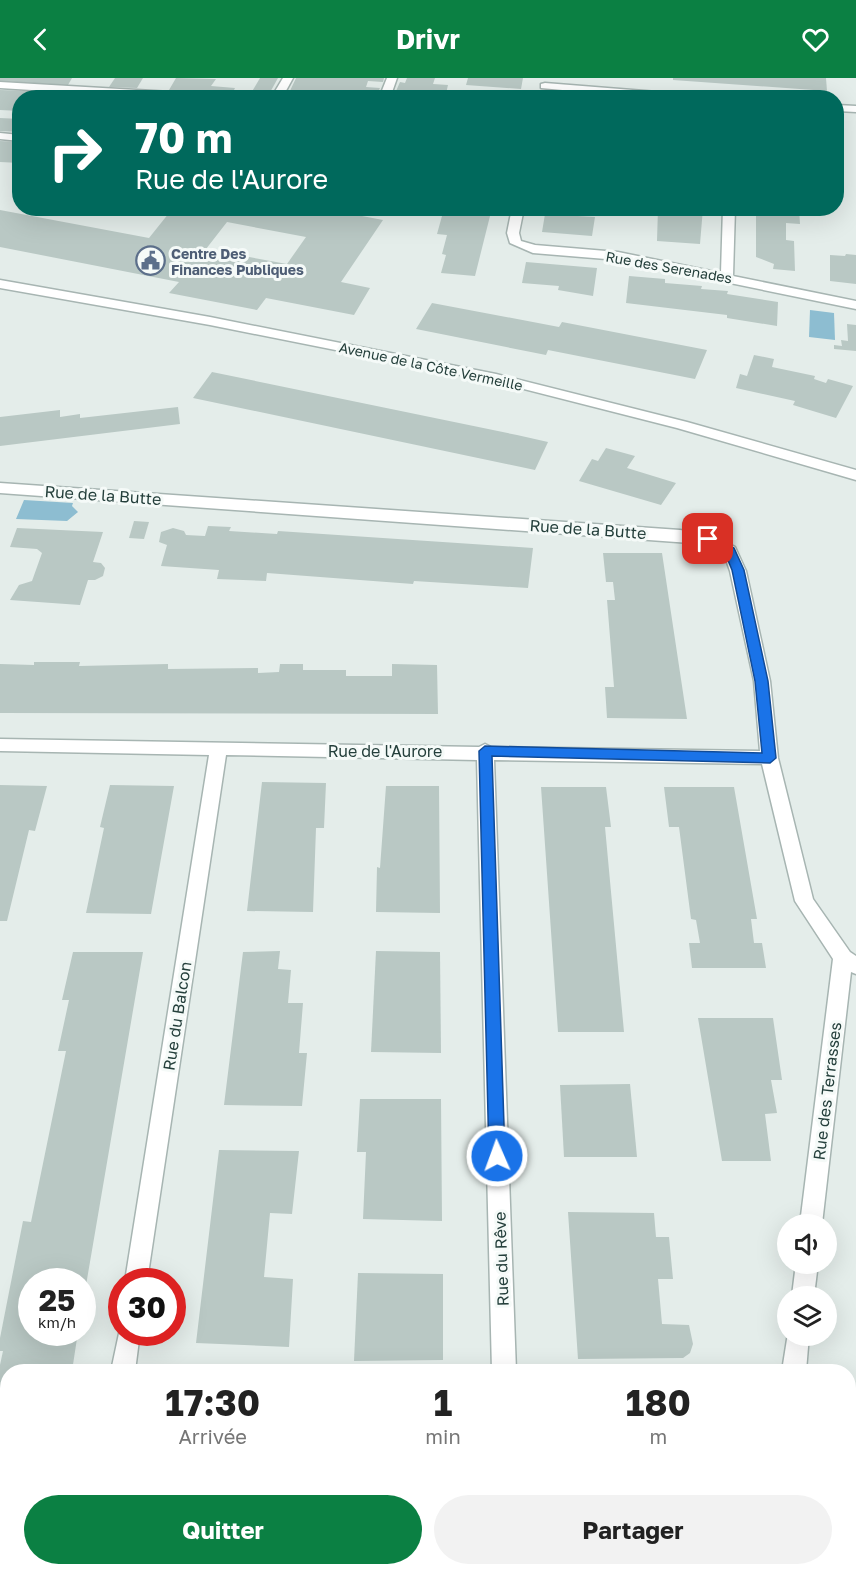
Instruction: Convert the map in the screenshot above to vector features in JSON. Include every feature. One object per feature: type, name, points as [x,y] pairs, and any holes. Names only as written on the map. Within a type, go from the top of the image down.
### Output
[{"type":"street","points":[[0,85],[85,90]]},
{"type":"street","points":[[545,87],[586,90]]},
{"type":"street","name":"Rue des Serenades","points":[[516,216],[513,233],[516,243],[533,249],[618,256],[856,305]]},
{"type":"street","points":[[727,277],[729,216]]},
{"type":"street","name":"Avenue de la Côte Vermeille","points":[[0,284],[210,321],[495,378],[682,425],[856,475]]},
{"type":"street","name":"Rue de la Butte","points":[[0,488],[708,539],[730,551],[738,570],[762,681],[770,758],[804,902],[849,962]]},
{"type":"street","name":"Rue de l'Aurore","points":[[0,745],[218,750],[485,751],[770,758]]},
{"type":"street","name":"Rue du Balcon","points":[[138,1268],[218,750]]},
{"type":"street","name":"Rue du Rêve","points":[[485,751],[504,1364]]},
{"type":"street","name":"Rue des Terrasses","points":[[812,1214],[849,962]]},
{"type":"street","points":[[124,1364],[127,1346]]},
{"type":"street","points":[[795,1364],[797,1346]]},
{"type":"water","points":[[810,310],[834,313],[835,340],[809,337]]},
{"type":"water","points":[[24,500],[73,503],[72,506],[78,512],[67,521],[16,519]]},
{"type":"building","points":[[0,78],[72,78],[68,85],[0,81]]},
{"type":"building","points":[[115,78],[143,78],[137,88],[109,87]]},
{"type":"building","points":[[176,78],[216,79],[211,86],[235,88],[234,90],[169,90]]},
{"type":"building","points":[[260,78],[278,78],[271,90],[253,90]]},
{"type":"building","points":[[296,78],[384,78],[383,82],[368,81],[366,87],[380,88],[379,90],[290,90]]},
{"type":"building","points":[[407,78],[435,78],[433,84],[448,85],[447,90],[396,90],[400,82],[405,83]]},
{"type":"building","points":[[468,78],[523,78],[521,89],[466,85]]},
{"type":"building","points":[[673,78],[826,78],[827,90],[813,90],[673,80]]},
{"type":"building","points":[[0,90],[12,90],[12,111],[0,110]]},
{"type":"building","points":[[0,118],[12,119],[12,132],[0,131]]},
{"type":"building","points":[[0,141],[12,142],[12,163],[0,162]]},
{"type":"building","name":"Centre Des Finances Publiques","points":[[0,210],[12,212],[12,216],[32,216],[149,238],[167,216],[362,216],[383,220],[341,282],[370,288],[354,315],[266,298],[257,310],[169,293],[179,282],[0,247]],"holes":[[[227,222],[306,237],[287,264],[206,249]]]},
{"type":"building","points":[[442,216],[490,216],[475,276],[441,273],[446,255],[442,254],[447,235],[437,234]]},
{"type":"building","points":[[545,216],[595,217],[592,236],[542,232]]},
{"type":"building","points":[[658,216],[702,216],[700,244],[657,241]]},
{"type":"building","points":[[756,216],[800,216],[800,224],[786,223],[786,240],[794,241],[795,271],[773,269],[774,264],[756,257]]},
{"type":"building","points":[[846,254],[856,255],[856,284],[830,281],[830,255],[845,256]]},
{"type":"building","points":[[526,262],[597,268],[593,296],[558,290],[559,286],[522,283]]},
{"type":"building","points":[[629,276],[665,279],[665,283],[702,286],[701,289],[728,291],[727,294],[778,302],[777,326],[727,318],[727,315],[626,303]]},
{"type":"building","points":[[432,303],[559,327],[562,322],[707,350],[695,379],[548,350],[546,355],[416,329]]},
{"type":"building","points":[[847,324],[856,325],[856,351],[834,349],[834,345],[842,346],[841,340],[848,341]]},
{"type":"building","points":[[754,355],[774,359],[772,367],[815,376],[814,379],[826,383],[828,379],[853,386],[836,418],[793,405],[795,401],[736,388],[740,374],[747,376]]},
{"type":"building","points":[[212,372],[548,442],[535,470],[193,398]]},
{"type":"building","points":[[178,407],[180,424],[0,446],[0,417],[60,410],[60,417],[80,414],[80,418]]},
{"type":"building","points":[[606,448],[635,456],[627,468],[676,483],[661,505],[579,481],[592,459],[598,461]]},
{"type":"building","points":[[134,521],[149,522],[144,539],[129,538]]},
{"type":"building","points":[[208,526],[231,527],[229,531],[277,534],[278,531],[533,548],[528,588],[414,581],[413,584],[267,573],[266,581],[217,579],[219,570],[161,566],[167,545],[159,542],[161,532],[173,528],[184,531],[186,535],[205,536]]},
{"type":"building","points":[[17,528],[103,532],[93,562],[101,563],[105,568],[103,576],[95,580],[88,580],[80,605],[10,600],[19,585],[32,581],[42,553],[37,549],[10,547]]},
{"type":"building","points":[[603,553],[662,553],[687,719],[607,718],[605,687],[614,687],[607,600],[615,600],[613,582],[606,582]]},
{"type":"building","points":[[34,662],[80,662],[79,666],[168,664],[168,669],[258,668],[258,673],[279,672],[280,664],[303,664],[303,670],[346,670],[346,676],[392,676],[392,664],[437,665],[438,714],[0,713],[0,664],[34,665]]},
{"type":"building","points":[[262,782],[326,783],[324,828],[316,828],[313,912],[247,911]]},
{"type":"building","points":[[0,785],[47,786],[35,831],[29,830],[7,921],[0,921]]},
{"type":"building","points":[[110,785],[174,786],[151,914],[86,913],[104,828],[100,827]]},
{"type":"building","points":[[386,786],[439,786],[440,913],[376,912],[377,867],[380,868]]},
{"type":"building","points":[[541,787],[606,787],[611,827],[605,827],[624,1032],[558,1032]]},
{"type":"building","points":[[664,787],[734,787],[757,919],[751,919],[754,943],[762,943],[766,968],[692,968],[689,943],[700,943],[696,920],[691,919],[679,827],[669,827]]},
{"type":"building","points":[[280,951],[278,969],[291,970],[288,1003],[303,1003],[299,1053],[307,1053],[302,1106],[224,1105],[243,952]]},
{"type":"building","points":[[376,951],[440,952],[441,1053],[371,1052]]},
{"type":"building","points":[[73,952],[143,952],[89,1268],[18,1268],[18,1346],[76,1346],[73,1364],[0,1364],[3,1351],[0,1351],[0,1338],[23,1221],[31,1222],[66,1051],[58,1051],[69,1000],[62,1000]]},
{"type":"building","points":[[698,1018],[773,1018],[782,1080],[771,1080],[777,1113],[765,1114],[771,1161],[722,1161]]},
{"type":"building","points":[[630,1084],[637,1157],[564,1157],[560,1085]]},
{"type":"building","points":[[360,1099],[441,1099],[442,1221],[363,1219],[366,1152],[357,1152]]},
{"type":"building","points":[[219,1150],[299,1151],[292,1214],[270,1213],[264,1277],[293,1279],[289,1347],[196,1343]]},
{"type":"building","points":[[568,1212],[654,1213],[656,1237],[669,1237],[673,1279],[658,1279],[662,1324],[689,1325],[693,1344],[690,1353],[683,1358],[578,1359]]},
{"type":"building","points":[[358,1273],[443,1274],[443,1360],[354,1361]]},
{"type":"place","name":"Centre Des Finances Publiques","points":[[150,261]]},
{"type":"route","points":[[497,1156],[485,751],[770,758],[762,681],[738,570],[730,551],[708,539]]}]
